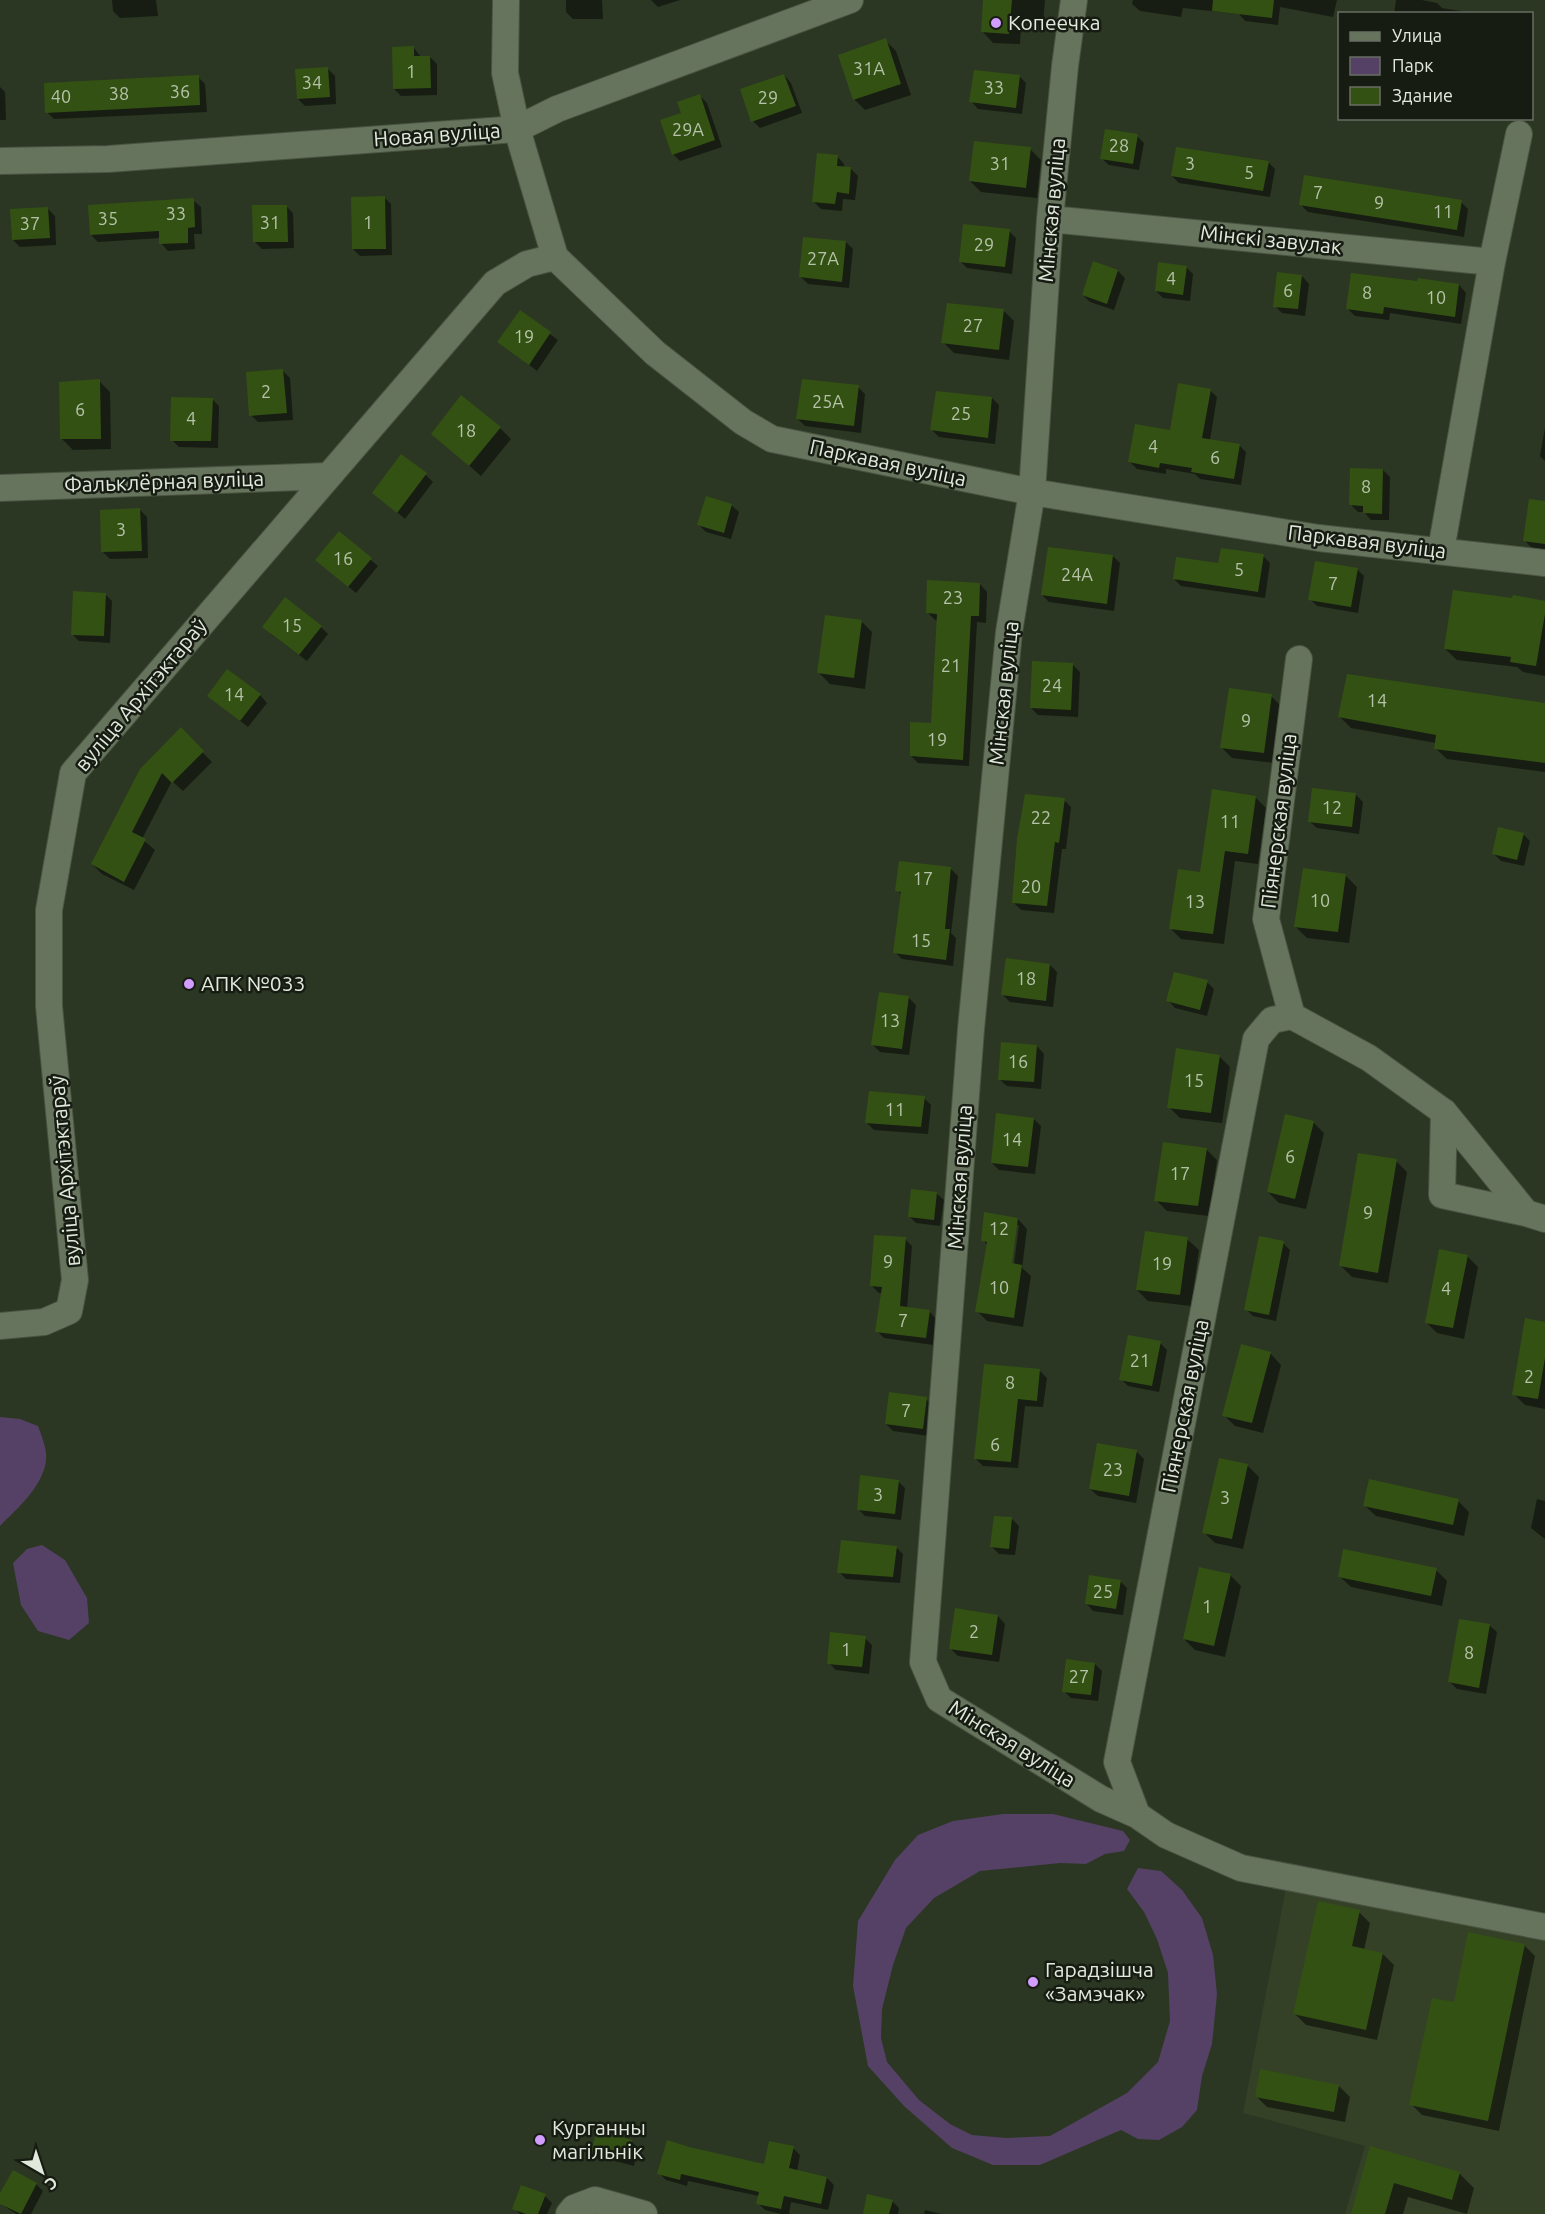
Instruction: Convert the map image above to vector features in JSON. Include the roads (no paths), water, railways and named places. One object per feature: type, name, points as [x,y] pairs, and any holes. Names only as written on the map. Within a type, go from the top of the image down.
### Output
[{"type":"street","name":"Паркавая вуліца","points":[[506,0],[506,73],[517,129],[555,257],[655,353],[743,422],[772,439],[1032,492],[1319,538],[1545,563]]},
{"type":"street","name":"Новая вуліца","points":[[0,161],[108,159],[517,129],[557,109],[850,0]]},
{"type":"street","name":"Мінская вуліца","points":[[1074,0],[1050,219],[1032,492],[1009,632],[973,1005],[923,1662],[939,1699],[1101,1798],[1137,1815],[1166,1835],[1241,1868],[1545,1927]]},
{"type":"street","points":[[1442,550],[1492,262],[1519,134]]},
{"type":"street","name":"Мінскі завулак","points":[[1050,219],[1492,262]]},
{"type":"street","name":"вуліца Архітэктараў","points":[[0,1326],[44,1322],[69,1311],[75,1280],[49,1006],[48,910],[73,773],[495,283],[527,264],[555,257]]},
{"type":"street","name":"Фальклёрная вуліца","points":[[0,488],[328,476]]},
{"type":"street","name":"Піянерская вуліца","points":[[1137,1815],[1117,1762],[1256,1039],[1272,1020],[1292,1016],[1266,919],[1299,659]]},
{"type":"street","points":[[1292,1016],[1369,1058],[1444,1112],[1535,1216]]},
{"type":"street","points":[[1444,1112],[1442,1195],[1535,1216]]},
{"type":"street","points":[[569,2214],[574,2208],[595,2200],[644,2214]]},
{"type":"place","name":"Копеечка","points":[[996,23]]},
{"type":"place","name":"АПК №033","points":[[189,984]]},
{"type":"place","name":"Гарадзішча «Замэчак»","points":[[1033,1982]]},
{"type":"place","name":"Курганны магільнік","points":[[540,2140]]}]
